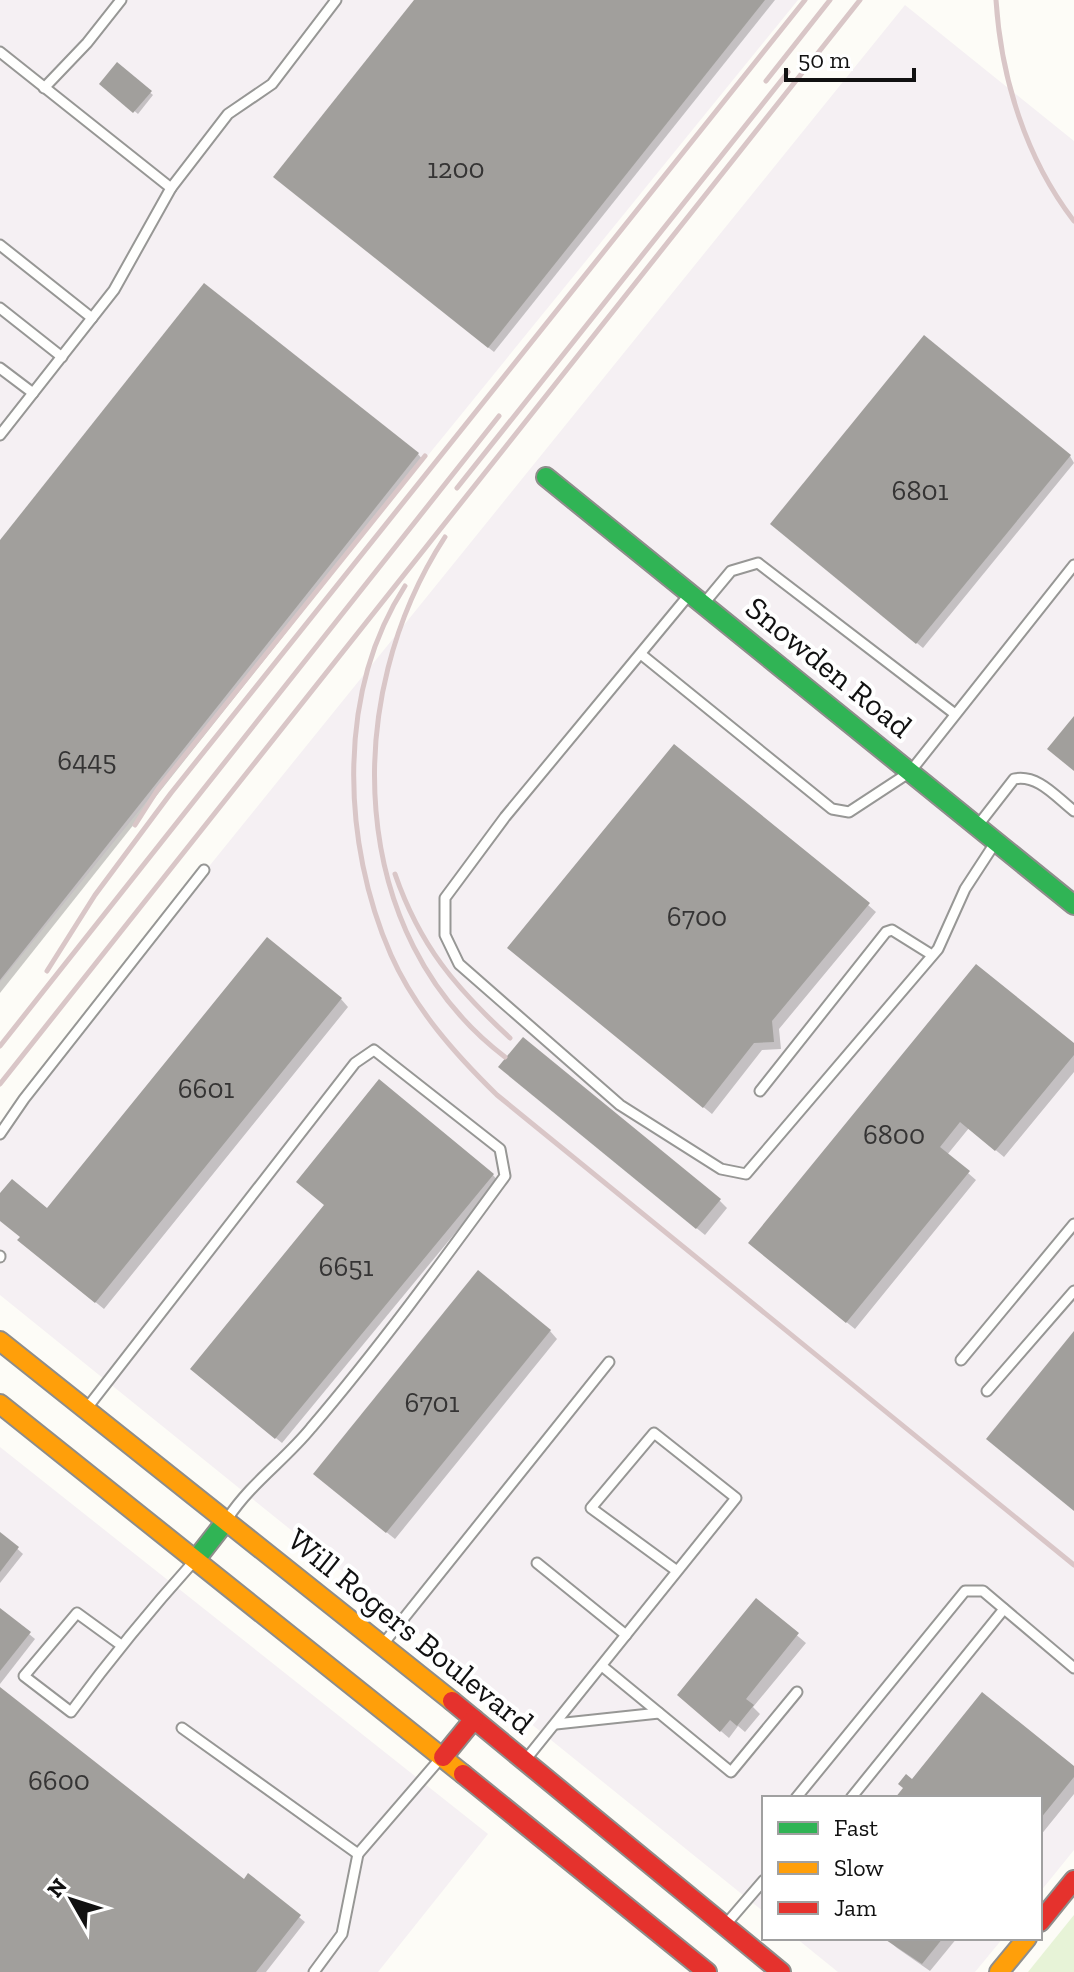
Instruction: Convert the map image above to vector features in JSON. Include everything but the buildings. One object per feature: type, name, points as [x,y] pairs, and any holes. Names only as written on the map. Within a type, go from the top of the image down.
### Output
[{"type":"main road","name":"Snowden Road","points":[[546,477],[1074,905]]},
{"type":"main road","name":"Will Rogers Boulevard","points":[[0,1341],[474,1719],[781,1972]]},
{"type":"main road","points":[[0,1404],[197,1558],[707,1972]]},
{"type":"main road","points":[[197,1558],[226,1521]]},
{"type":"main road","points":[[443,1757],[474,1719]]},
{"type":"main road","points":[[1042,1920],[1074,1880]]},
{"type":"main road","points":[[999,1972],[1025,1940]]},
{"type":"lane","points":[[44,88],[121,0]]},
{"type":"lane","points":[[0,435],[114,290],[171,188],[228,114],[272,84],[336,0]]},
{"type":"lane","points":[[0,52],[171,188]]},
{"type":"lane","points":[[0,245],[92,318]]},
{"type":"lane","points":[[0,308],[62,357]]},
{"type":"lane","points":[[0,368],[33,393]]},
{"type":"lane","points":[[955,714],[758,563],[731,571],[697,599],[642,655],[505,817],[445,898],[445,935],[459,964],[620,1105],[721,1169],[746,1174],[932,955],[965,889],[996,841]]},
{"type":"lane","points":[[642,655],[832,809],[849,812],[910,772],[1074,565]]},
{"type":"lane","points":[[977,826],[1014,779],[1025,777],[1035,780],[1074,811]]},
{"type":"lane","points":[[0,1134],[24,1099],[204,870]]},
{"type":"lane","points":[[760,1091],[886,932],[892,930],[932,955]]},
{"type":"lane","points":[[87,1408],[355,1063],[374,1050],[500,1149],[505,1176],[397,1324],[309,1432],[240,1499],[226,1521]]},
{"type":"lane","points":[[961,1360],[1074,1224]]},
{"type":"lane","points":[[987,1391],[1074,1291]]},
{"type":"lane","points":[[382,1645],[609,1362]]},
{"type":"lane","points":[[525,1761],[736,1498],[654,1433],[591,1508],[677,1571]]},
{"type":"lane","points":[[121,1645],[77,1613],[24,1676],[71,1712],[121,1645],[197,1558]]},
{"type":"lane","points":[[537,1563],[626,1635]]},
{"type":"lane","points":[[798,1796],[965,1591],[983,1591],[1074,1668]]},
{"type":"lane","points":[[853,1796],[1004,1609]]},
{"type":"lane","points":[[602,1666],[731,1772],[797,1692]]},
{"type":"lane","points":[[556,1724],[659,1713]]},
{"type":"lane","points":[[182,1728],[358,1854]]},
{"type":"lane","points":[[314,1972],[342,1934],[358,1854],[443,1757]]},
{"type":"lane","points":[[725,1926],[762,1882]]},
{"type":"shaded area","points":[[0,0],[798,0],[0,982]]},
{"type":"shaded area","points":[[905,5],[1074,141],[1074,1850],[1042,1890],[1042,1796],[762,1796],[762,1910],[0,1295],[0,1125]]},
{"type":"shaded area","points":[[0,1447],[488,1834],[378,1972],[0,1972]]},
{"type":"shaded area","points":[[798,1940],[1001,1940],[975,1972],[838,1972]]},
{"type":"green space","points":[[1074,1915],[1074,1972],[1028,1972]]},
{"type":"railway","points":[[47,971],[95,895],[171,793],[805,0]]},
{"type":"railway","points":[[766,81],[830,0]]},
{"type":"railway","points":[[0,1084],[860,0]]},
{"type":"railway","points":[[996,0],[1004,59],[1019,116],[1042,171],[1074,221]]},
{"type":"railway","points":[[457,488],[788,72]]},
{"type":"railway","points":[[0,1046],[499,416]]},
{"type":"railway","points":[[135,825],[158,789],[425,456]]},
{"type":"railway","points":[[445,537],[411,600],[388,668],[376,739],[376,811],[388,881],[414,947],[452,1006],[505,1057]]},
{"type":"railway","points":[[405,586],[383,628],[367,673],[357,720],[354,769],[356,817],[363,865],[375,911],[391,955],[424,1012],[451,1047],[497,1095],[1074,1565]]},
{"type":"railway","points":[[395,874],[416,923],[441,964],[472,1001],[510,1038]]},
{"type":"traffic: fast","points":[[546,477],[1074,905]]},
{"type":"traffic: fast","points":[[197,1558],[226,1521]]},
{"type":"traffic: slow","points":[[0,1341],[452,1701]]},
{"type":"traffic: slow","points":[[0,1404],[463,1774]]},
{"type":"traffic: slow","points":[[999,1972],[1025,1940]]},
{"type":"traffic: jam","points":[[452,1701],[781,1972]]},
{"type":"traffic: jam","points":[[443,1757],[474,1719]]},
{"type":"traffic: jam","points":[[463,1774],[707,1972]]},
{"type":"traffic: jam","points":[[1042,1920],[1074,1880]]}]
